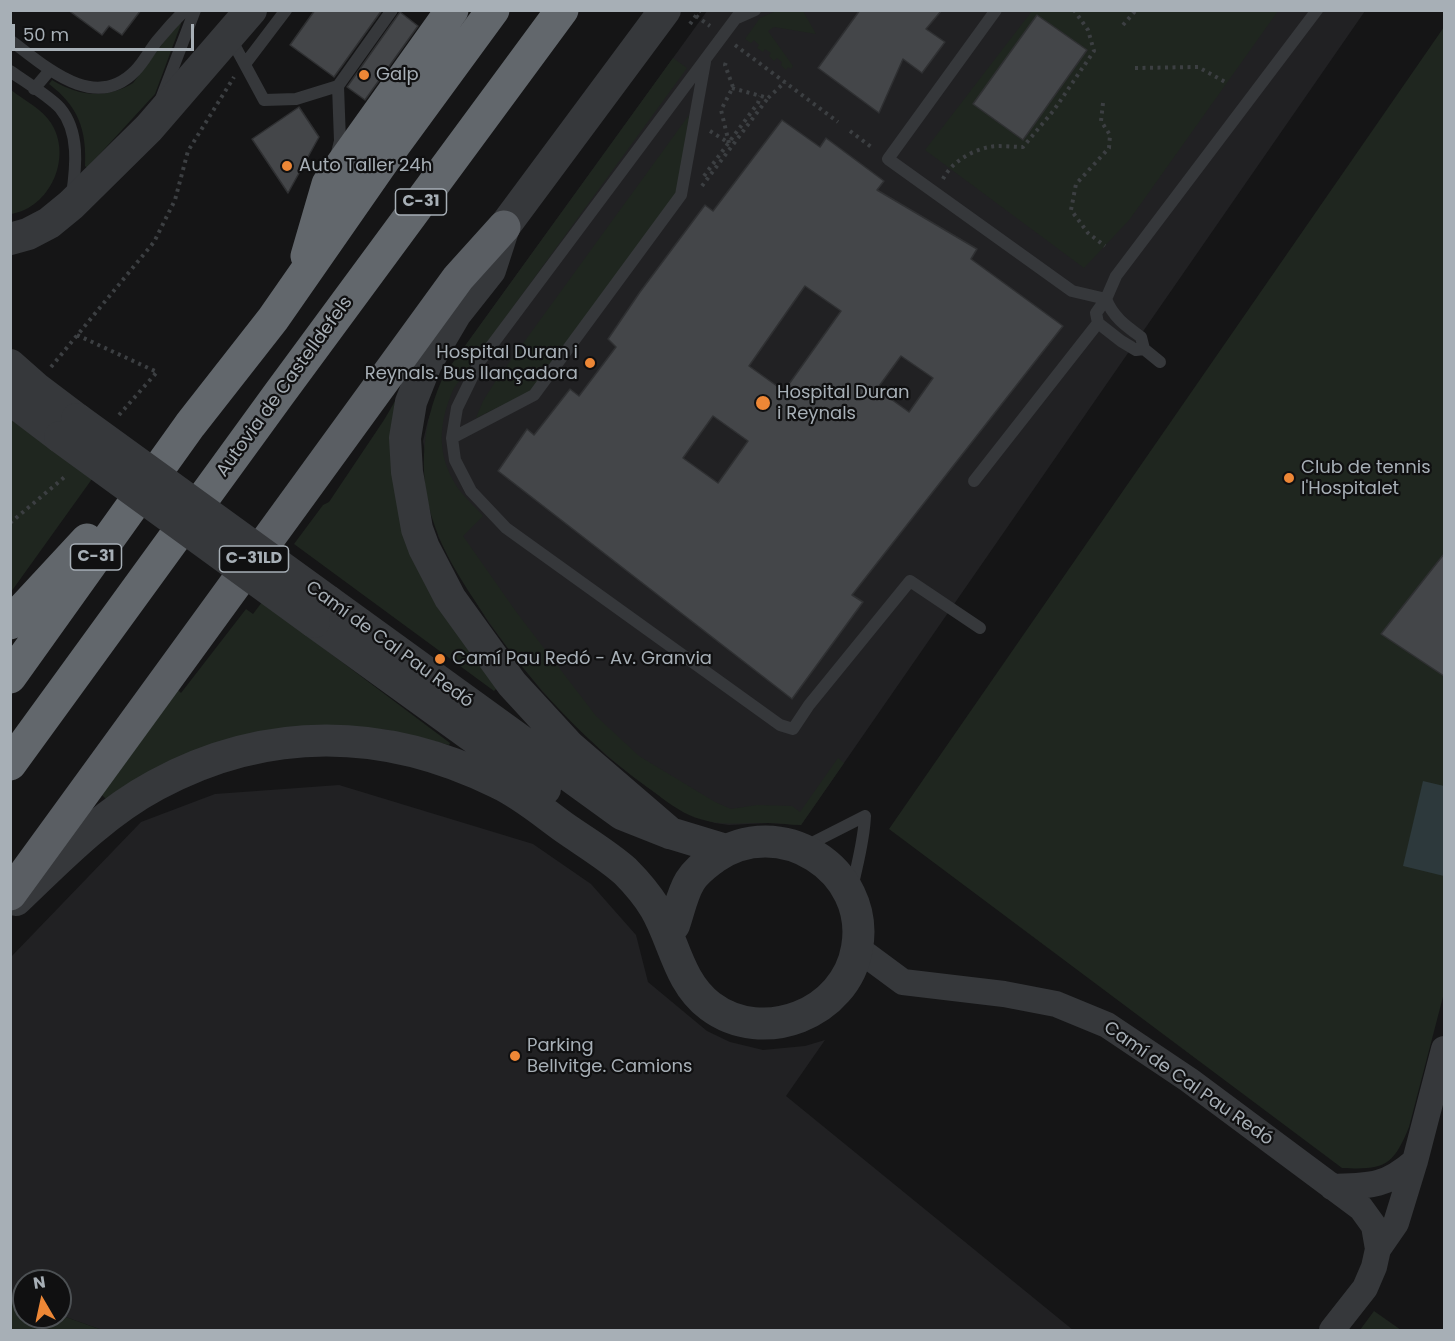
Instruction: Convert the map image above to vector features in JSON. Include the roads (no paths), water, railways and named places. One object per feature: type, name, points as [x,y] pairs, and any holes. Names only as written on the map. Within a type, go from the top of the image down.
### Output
[{"type":"highway","points":[[300,281],[328,184],[452,10]]},
{"type":"highway","name":"C-31","points":[[10,677],[182,437],[300,281],[392,148],[493,10]]},
{"type":"highway","name":"Autovia de Castelldefels","points":[[10,764],[562,10]]},
{"type":"highway","name":"C-31LD","points":[[10,894],[458,278],[504,227]]},
{"type":"highway","points":[[10,623],[182,437]]},
{"type":"street","points":[[10,239],[28,234],[49,223],[71,205],[150,128],[251,10]]},
{"type":"street","name":"C-31LD","points":[[504,227],[665,10]]},
{"type":"street","points":[[504,227],[490,270],[456,313],[426,364],[411,402],[405,438],[407,472],[417,529],[424,548],[450,598],[512,684],[570,747],[670,833]]},
{"type":"street","name":"Camí de Cal Pau Redó","points":[[10,365],[36,388],[68,428]]},
{"type":"street","name":"Camí de Cal Pau Redó","points":[[10,399],[68,428],[321,611],[622,814],[670,833],[726,850]]},
{"type":"street","name":"Camí de Cal Pau Redó","points":[[321,611],[634,855],[653,872],[671,895],[674,925]]},
{"type":"street","points":[[10,905],[83,837],[122,806],[154,786],[189,769],[258,747],[317,740],[368,742],[416,752],[501,784],[623,870],[640,887],[656,909],[677,958],[691,986],[711,1007],[739,1021],[771,1025],[811,1014],[836,993],[846,978],[857,948],[857,916],[846,886],[834,870],[808,850],[777,842],[757,841],[726,850],[700,869],[690,881],[674,925],[677,958]]},
{"type":"street","name":"Camí de Cal Pau Redó","points":[[857,948],[903,982],[1004,994],[1056,1004],[1107,1025],[1189,1080],[1361,1208],[1374,1226],[1378,1249]]},
{"type":"street","points":[[1332,1330],[1365,1288],[1374,1267],[1378,1249],[1396,1223],[1415,1161],[1444,1049]]},
{"type":"street","points":[[1332,1187],[1370,1186],[1401,1173],[1415,1161]]},
{"type":"lane","points":[[10,40],[60,78],[83,86],[104,88],[120,83],[135,72],[156,42],[185,10]]},
{"type":"lane","points":[[150,128],[195,10]]},
{"type":"lane","points":[[245,64],[286,10]]},
{"type":"lane","points":[[229,36],[264,100],[296,99],[338,86],[392,10]]},
{"type":"lane","points":[[755,10],[740,14],[480,362],[457,408],[452,438],[455,460],[471,491],[506,528],[780,725],[793,729],[809,705],[910,581],[980,628]]},
{"type":"lane","points":[[996,10],[888,159],[1072,291],[1106,299]]},
{"type":"lane","points":[[1144,349],[1136,350],[1098,323],[1096,313],[1106,299],[1116,276],[1317,10]]},
{"type":"lane","points":[[452,438],[534,395],[681,195],[705,59]]},
{"type":"lane","points":[[34,89],[50,70]]},
{"type":"lane","points":[[10,71],[59,107],[66,118],[72,132],[76,166],[71,205]]},
{"type":"lane","points":[[328,184],[340,141],[338,86]]},
{"type":"lane","points":[[1106,299],[1111,311],[1119,321],[1141,337],[1144,349],[1160,362]]},
{"type":"lane","points":[[974,481],[1098,323]]},
{"type":"lane","points":[[800,848],[865,816],[864,837],[851,899]]},
{"type":"place","name":"Galp","points":[[364,75]]},
{"type":"place","name":"Auto Taller 24h","points":[[287,166]]},
{"type":"place","name":"Hospital Duran i Reynals. Bus llançadora","points":[[590,363]]},
{"type":"place","name":"Hospital Duran i Reynals","points":[[763,403]]},
{"type":"place","name":"Club de tennis l'Hospitalet","points":[[1289,478]]},
{"type":"place","name":"Camí Pau Redó - Av. Granvia","points":[[440,659]]},
{"type":"place","name":"Parking Bellvitge. Camions","points":[[515,1056]]}]
